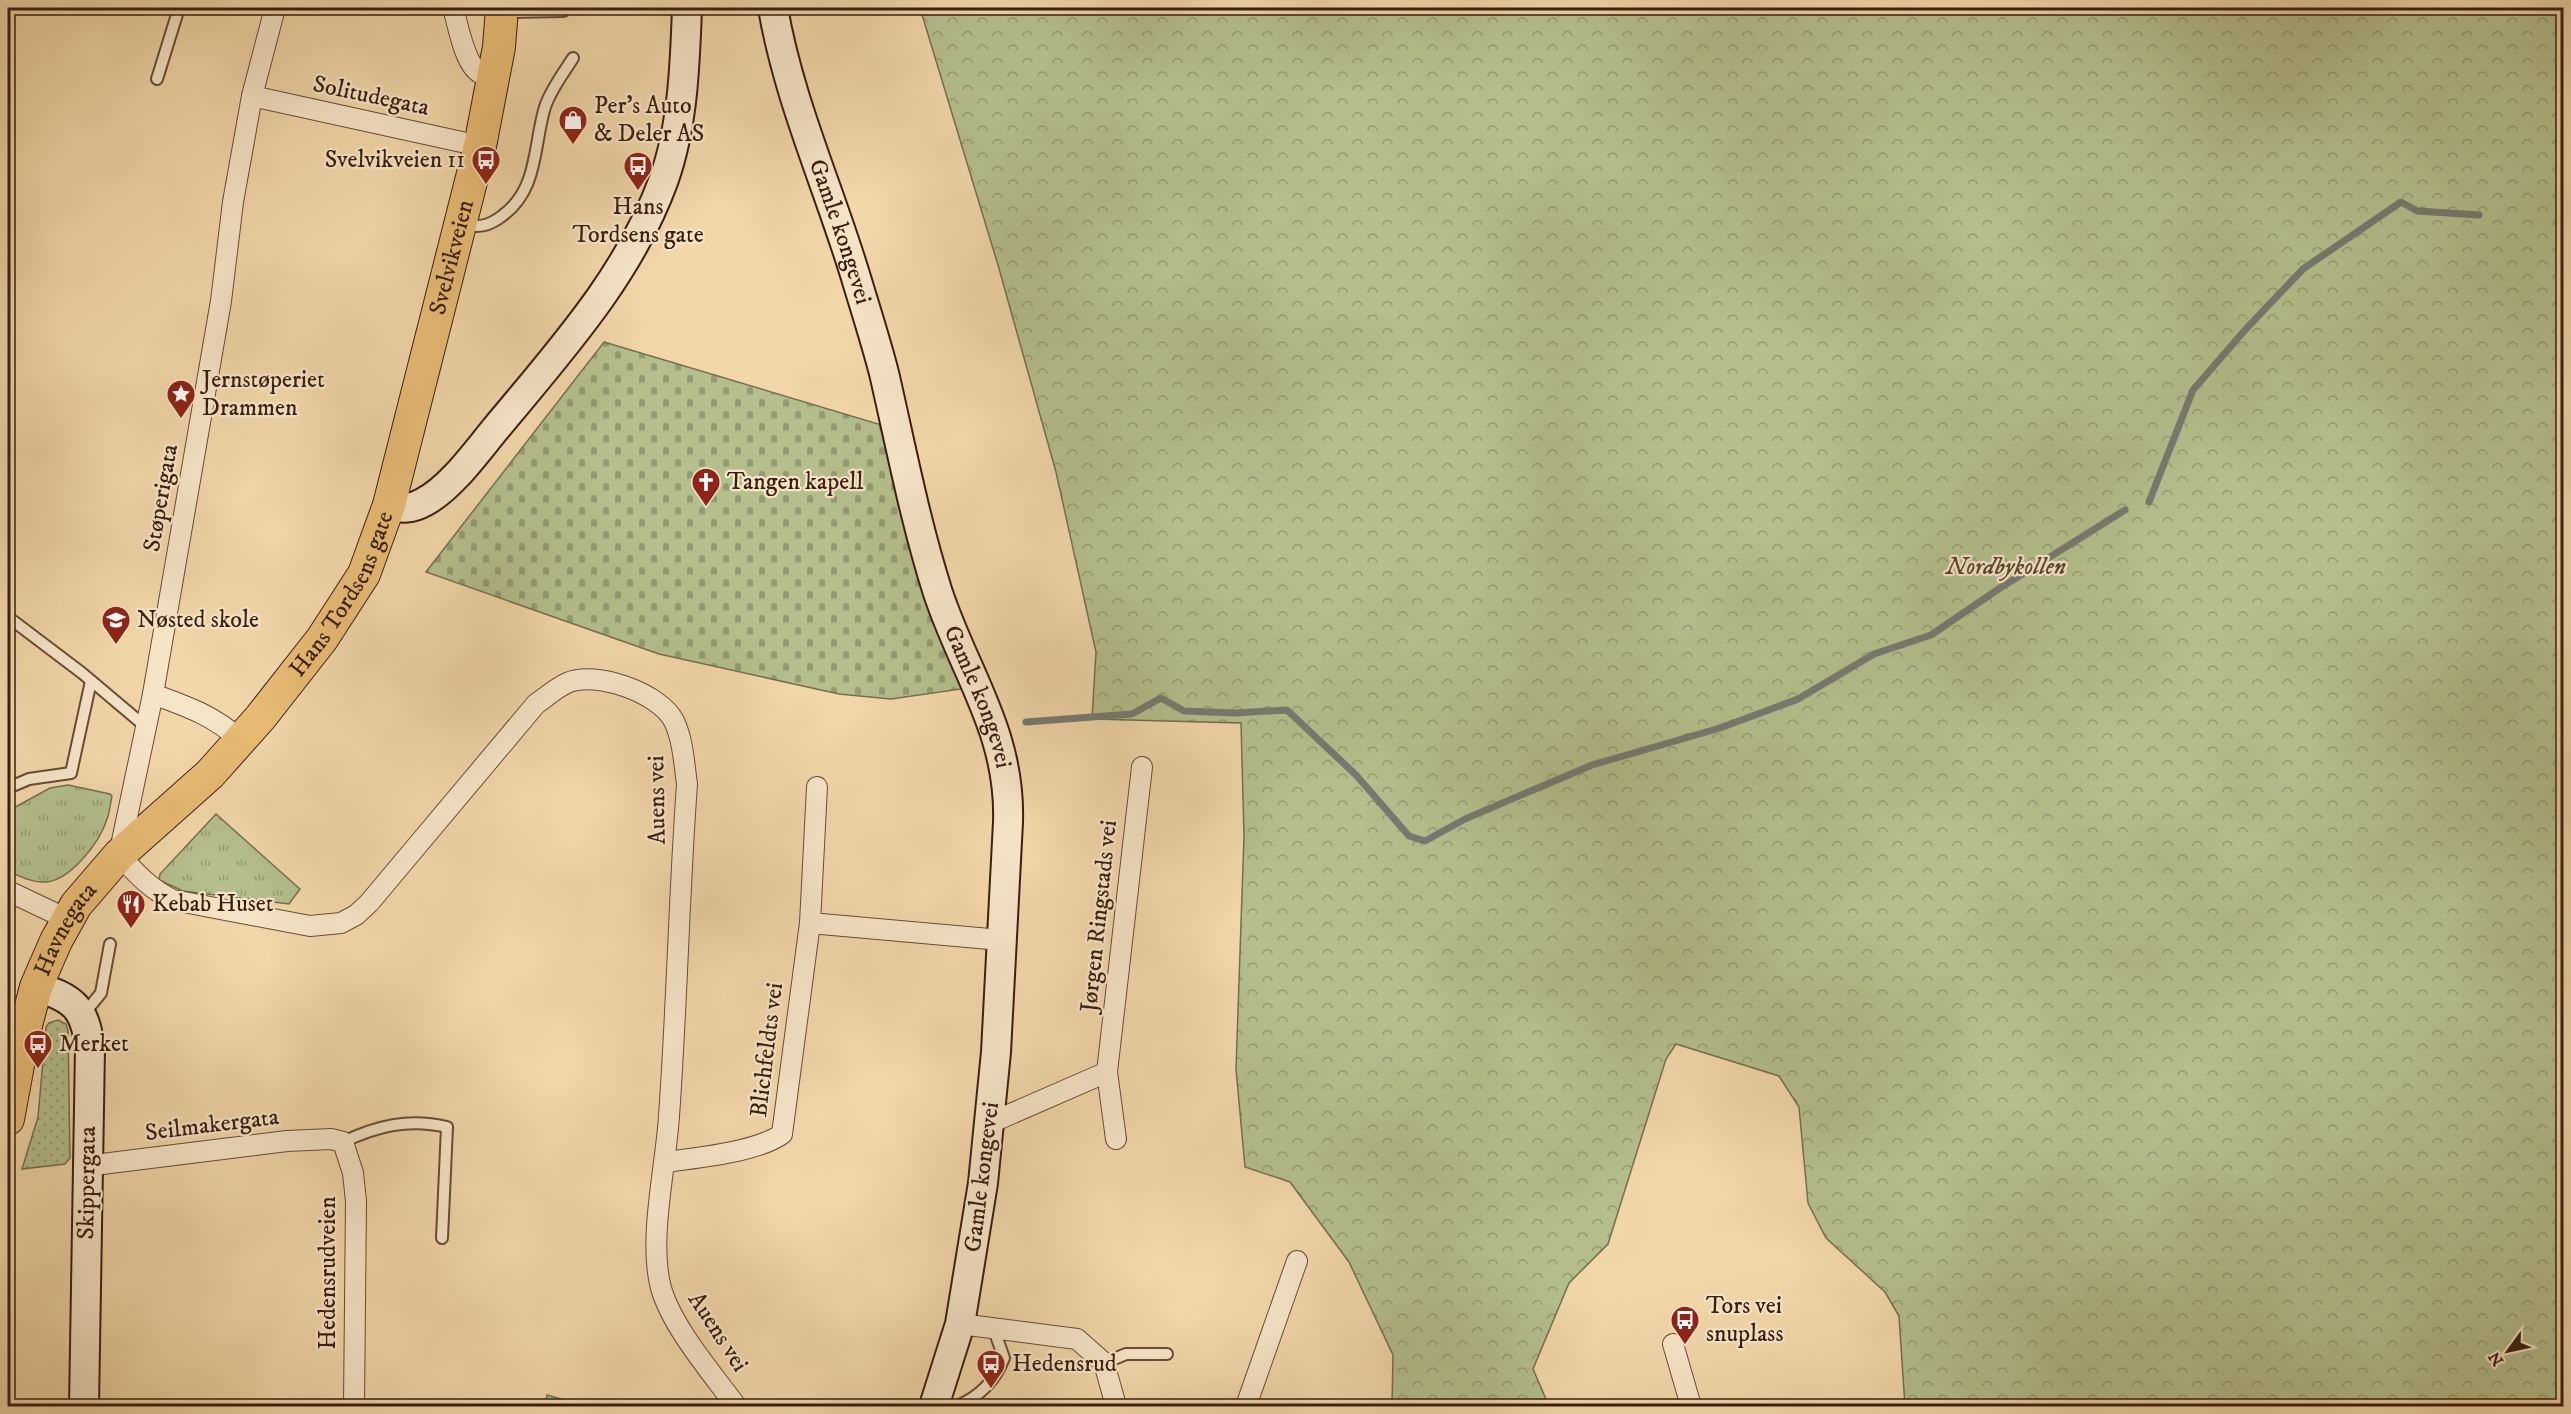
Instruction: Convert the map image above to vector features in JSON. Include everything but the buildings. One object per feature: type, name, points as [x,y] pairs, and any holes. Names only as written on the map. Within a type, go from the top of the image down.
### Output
[{"type":"main road","name":"Hans Tordsens gate","points":[[119,855],[191,792],[242,740],[307,660],[351,597],[375,548],[389,506],[408,508],[417,506],[443,488],[588,315],[632,249],[657,195],[671,154],[683,79],[687,8]]},
{"type":"main road","name":"Gamle kongevei","points":[[773,8],[783,54],[857,279],[883,370],[929,563],[952,630],[989,713],[1001,751],[1008,808],[990,1123],[983,1183],[960,1324],[934,1407]]},
{"type":"main road","name":"Svelvikveien","points":[[389,506],[480,146],[494,75],[502,10]]},
{"type":"main road","name":"Havnegata","points":[[8,1119],[24,1033],[36,987],[67,919],[88,889],[119,855]]},
{"type":"main road","points":[[36,987],[62,997],[83,1015]]},
{"type":"main road","name":"Skippergata","points":[[83,1015],[90,1048],[86,1166],[84,1407]]},
{"type":"street","name":"Støperigata","points":[[119,855],[153,694],[219,312],[233,202],[252,96],[275,8]]},
{"type":"street","points":[[453,8],[466,52],[473,67],[481,74],[494,75]]},
{"type":"street","name":"Solitudegata","points":[[252,96],[480,146]]},
{"type":"street","name":"Auens vei","points":[[119,855],[157,893],[173,900],[310,926],[341,923],[356,915],[369,903],[536,704],[568,682],[595,679],[650,697],[673,719],[682,744],[687,784],[665,1162],[657,1259],[662,1290],[676,1322],[736,1407]]},
{"type":"street","points":[[153,694],[207,714],[221,722],[242,740]]},
{"type":"street","name":"Jørgen Ringstads vei","points":[[1116,1139],[1107,1072],[1142,767]]},
{"type":"street","name":"Blichfeldts vei","points":[[665,1162],[720,1154],[773,1140],[782,1134],[810,923],[817,787]]},
{"type":"street","points":[[8,891],[67,919]]},
{"type":"street","points":[[810,923],[1001,940]]},
{"type":"street","points":[[990,1123],[1107,1072]]},
{"type":"street","name":"Seilmakergata","points":[[86,1166],[287,1141],[331,1139],[343,1143]]},
{"type":"street","name":"Hedensrudveien","points":[[343,1143],[353,1173],[356,1201],[354,1407]]},
{"type":"street","points":[[1246,1407],[1297,1261]]},
{"type":"street","points":[[960,1324],[1077,1339],[1104,1364],[1116,1407]]},
{"type":"street","points":[[1673,1344],[1691,1407]]},
{"type":"lane","points":[[157,79],[179,8]]},
{"type":"lane","points":[[502,10],[564,11]]},
{"type":"lane","points":[[460,224],[477,228],[493,223],[514,207],[528,184],[536,159],[545,107],[555,85],[573,58]]},
{"type":"lane","points":[[8,617],[146,727]]},
{"type":"lane","points":[[8,788],[29,779],[71,773],[91,681]]},
{"type":"lane","points":[[83,1015],[101,993],[110,944]]},
{"type":"lane","points":[[343,1143],[372,1128],[390,1125],[436,1124],[447,1126],[442,1238]]},
{"type":"lane","points":[[957,1407],[968,1402],[997,1376],[1004,1358],[994,1330]]},
{"type":"lane","points":[[1104,1364],[1112,1358],[1126,1354],[1167,1354]]},
{"type":"green space","name":"Nordbykollen","points":[[920,8],[2563,8],[2563,1406],[1905,1406],[1899,1316],[1885,1292],[1826,1238],[1808,1203],[1799,1107],[1779,1076],[1676,1044],[1666,1059],[1608,1244],[1569,1283],[1533,1369],[1549,1406],[1392,1406],[1393,1355],[1349,1262],[1290,1182],[1245,1167],[1236,1069],[1244,836],[1241,723],[1092,719],[1096,652],[1056,472],[998,265]]},
{"type":"green space","points":[[604,342],[885,426],[968,688],[891,699],[839,694],[659,654],[426,572]]},
{"type":"green space","points":[[68,785],[112,796],[109,814],[98,839],[73,869],[53,881],[34,881],[8,871],[8,811],[50,788]]},
{"type":"green space","points":[[216,814],[300,889],[289,904],[183,891],[159,880],[160,874]]},
{"type":"green space","points":[[58,1020],[66,1024],[68,1030],[70,1158],[65,1164],[22,1169],[38,1117],[46,1027],[49,1023]]},
{"type":"green space","points":[[547,1395],[586,1406],[545,1406]]},
{"type":"waterway","points":[[2149,502],[2193,390],[2245,330],[2303,269],[2401,202],[2417,211],[2479,215]]},
{"type":"waterway","points":[[1026,722],[1132,714],[1161,698],[1184,711],[1235,713],[1287,710],[1356,775],[1409,836],[1425,841],[1465,819],[1592,765],[1720,728],[1798,699],[1874,654],[1931,635],[2000,588],[2125,510]]},
{"type":"place","name":"Per's Auto & Deler AS","points":[[573,146]]},
{"type":"place","name":"Svelvikveien 11","points":[[486,186]]},
{"type":"place","name":"Hans Tordsens gate","points":[[638,192]]},
{"type":"place","name":"Jernstøperiet Drammen","points":[[181,420]]},
{"type":"place","name":"Tangen kapell","points":[[706,508]]},
{"type":"place","name":"Nøsted skole","points":[[116,646]]},
{"type":"place","name":"Kebab Huset","points":[[131,930]]},
{"type":"place","name":"Merket","points":[[38,1070]]},
{"type":"place","name":"Tors vei snuplass","points":[[1685,1346]]},
{"type":"place","name":"Hedensrud","points":[[991,1390]]}]
